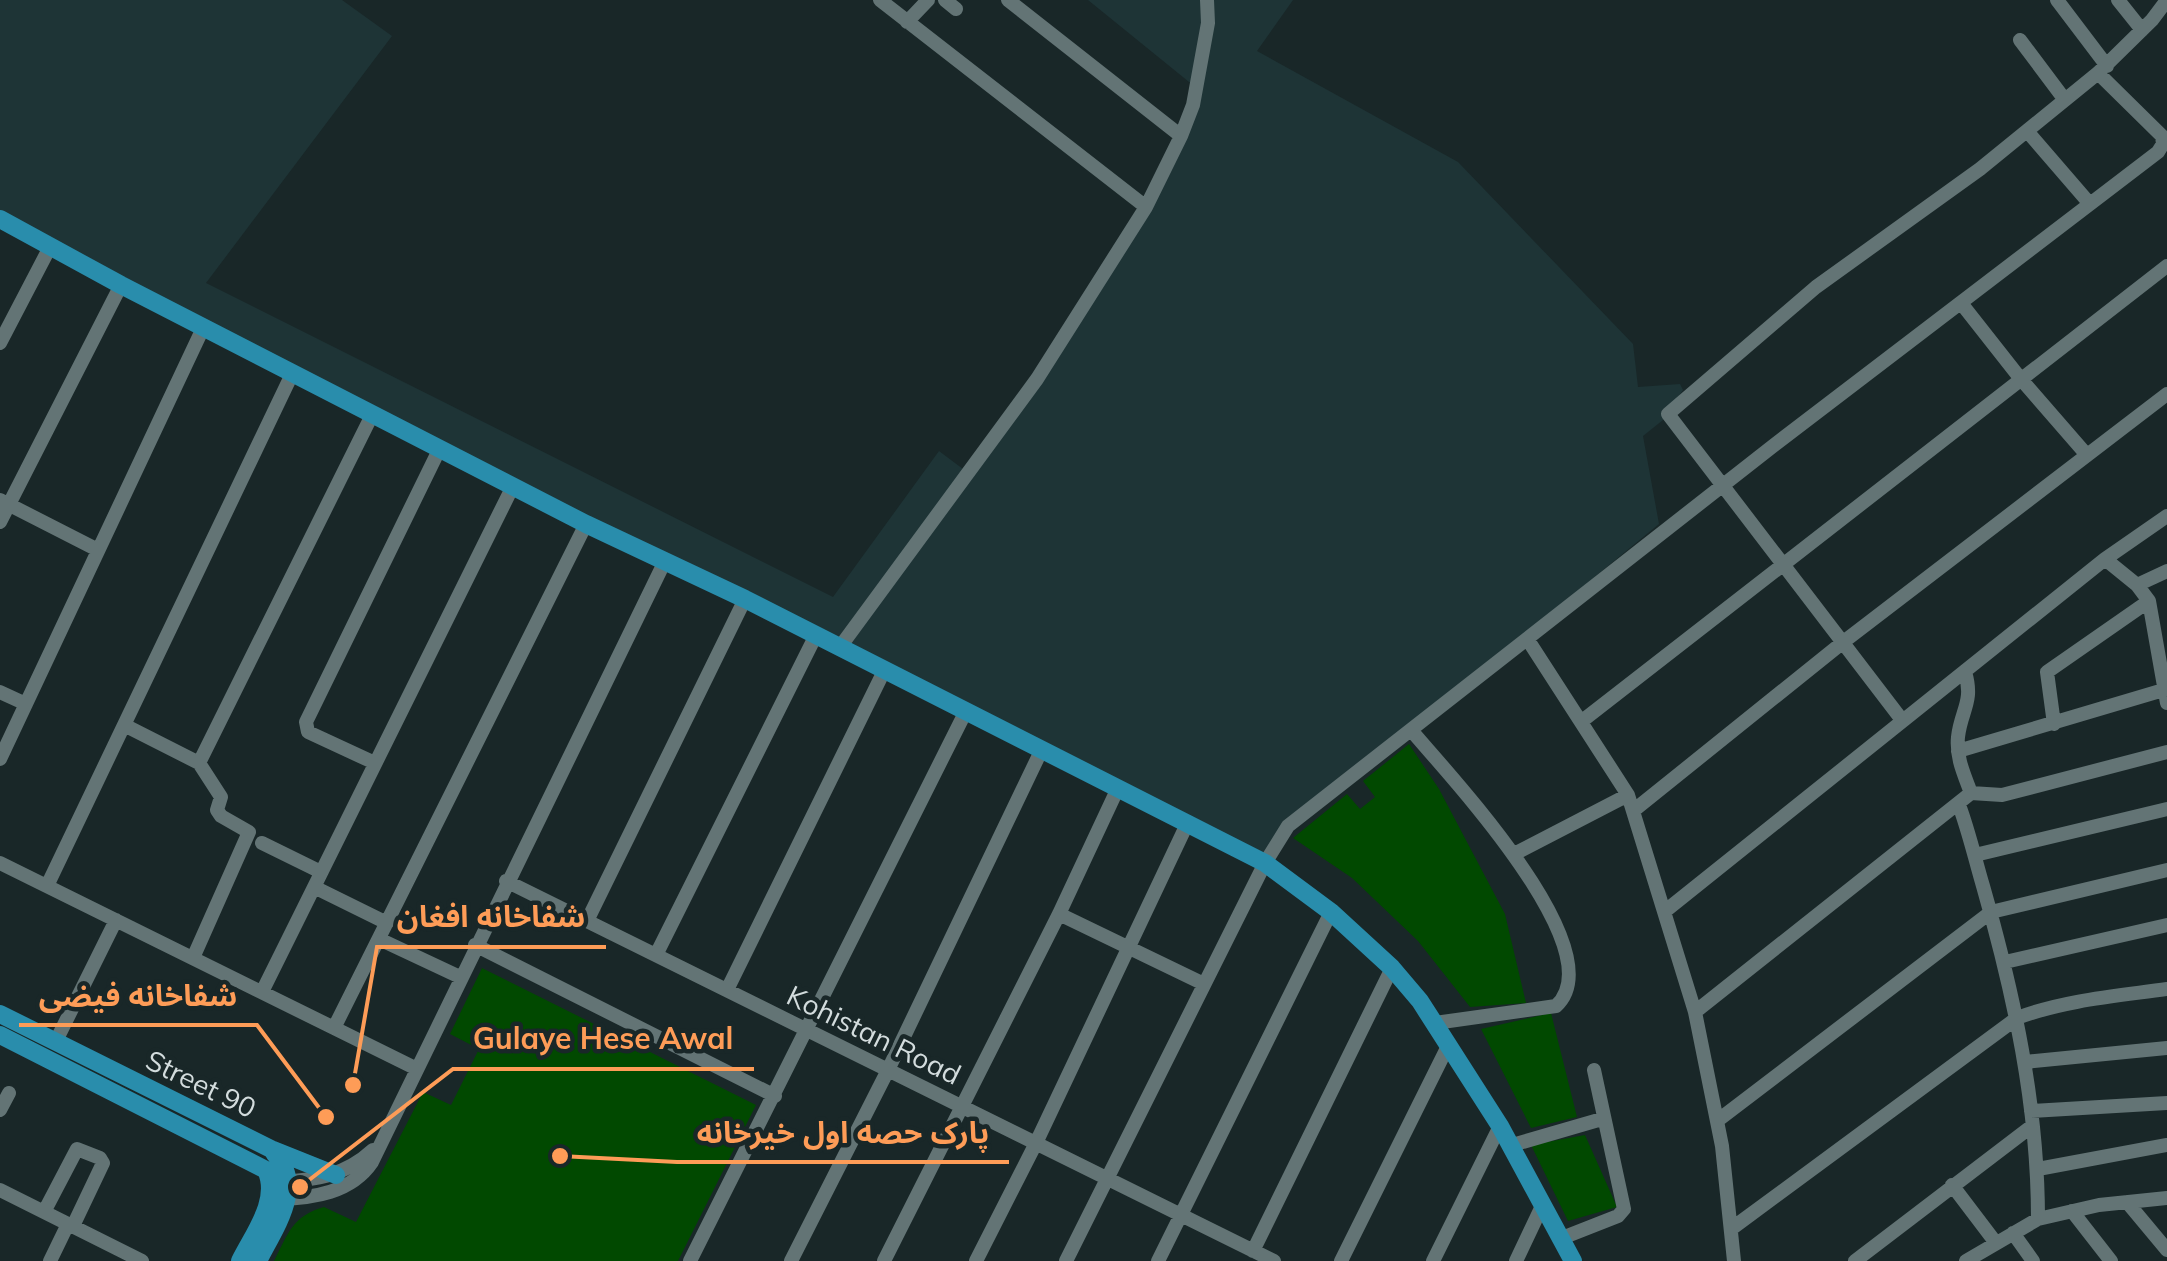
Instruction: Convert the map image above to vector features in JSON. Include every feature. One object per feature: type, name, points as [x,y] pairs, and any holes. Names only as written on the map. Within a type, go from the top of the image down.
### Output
[{"type":"main road","points":[[0,219],[372,415],[1264,863],[1331,912],[1392,968],[1435,1023],[1500,1126],[1573,1261]]},
{"type":"main road","name":"Street 90","points":[[0,1014],[271,1149],[336,1174]]},
{"type":"main road","name":"Street 90","points":[[0,1035],[277,1186]]},
{"type":"main road","points":[[258,1261],[283,1162],[271,1149]]},
{"type":"main road","points":[[240,1261],[277,1186]]},
{"type":"street","points":[[880,0],[1146,207]]},
{"type":"street","points":[[907,22],[928,0]]},
{"type":"street","points":[[1008,0],[1181,136]]},
{"type":"street","points":[[840,647],[1037,378],[1146,207],[1192,105],[1208,23],[1207,0]]},
{"type":"street","points":[[1066,1261],[1264,863],[1288,826],[2158,152],[2162,144],[2161,123],[2102,70],[2057,0]]},
{"type":"street","points":[[2118,0],[2142,30]]},
{"type":"street","points":[[1902,720],[1668,414],[1816,287],[2027,131],[2102,70],[2167,0]]},
{"type":"street","points":[[2020,40],[2065,100]]},
{"type":"street","points":[[2027,131],[2090,204]]},
{"type":"street","points":[[0,344],[50,247]]},
{"type":"street","points":[[1582,721],[2167,266]]},
{"type":"street","points":[[0,522],[5,502],[120,284]]},
{"type":"street","points":[[1961,303],[2086,454]]},
{"type":"street","points":[[0,760],[204,326]]},
{"type":"street","points":[[47,886],[293,372]]},
{"type":"street","points":[[1633,811],[1842,643],[2167,394]]},
{"type":"street","points":[[199,763],[372,415]]},
{"type":"street","points":[[376,763],[308,732],[306,722],[440,448]]},
{"type":"street","points":[[262,992],[513,486]]},
{"type":"street","points":[[5,502],[96,549]]},
{"type":"street","points":[[1664,912],[2105,559],[2167,516]]},
{"type":"street","points":[[334,1028],[586,524]]},
{"type":"street","points":[[1958,751],[2166,694],[2161,629],[2149,601],[2138,585],[2105,559]]},
{"type":"street","points":[[277,1186],[328,1192],[354,1182],[366,1171],[665,561]]},
{"type":"street","points":[[2138,585],[2167,572]]},
{"type":"street","points":[[587,921],[745,599]]},
{"type":"street","points":[[2054,724],[2047,672],[2149,601]]},
{"type":"street","points":[[656,955],[816,635]]},
{"type":"street","points":[[1528,640],[1628,795],[1695,1012],[1717,1121],[1734,1261]]},
{"type":"street","points":[[727,990],[884,669]]},
{"type":"street","points":[[1964,672],[1970,700],[1958,734],[1958,751],[1971,793]]},
{"type":"street","points":[[0,692],[26,704]]},
{"type":"street","points":[[690,1261],[966,711]]},
{"type":"street","points":[[126,726],[199,763],[221,797],[218,813],[249,832],[193,958]]},
{"type":"street","points":[[1411,730],[1514,854],[1558,923],[1568,974],[1563,999],[1556,1006],[1435,1023]]},
{"type":"street","points":[[791,1261],[1042,750]]},
{"type":"street","points":[[1971,793],[2002,795],[2167,752]]},
{"type":"street","points":[[884,1261],[1118,788]]},
{"type":"street","points":[[1695,1012],[1971,793]]},
{"type":"street","points":[[1514,854],[1628,795]]},
{"type":"street","points":[[1960,805],[2017,1018],[2038,1168],[2038,1219]]},
{"type":"street","points":[[1975,854],[2167,809]]},
{"type":"street","points":[[976,1261],[1188,822]]},
{"type":"street","points":[[262,843],[321,872]]},
{"type":"street","points":[[0,863],[415,1068]]},
{"type":"street","points":[[1717,1121],[1991,912],[2167,870]]},
{"type":"street","name":"Kohistan Road","points":[[506,881],[1274,1261]]},
{"type":"street","points":[[314,888],[387,922]]},
{"type":"street","points":[[1158,1261],[1331,912]]},
{"type":"street","points":[[1059,914],[1204,984]]},
{"type":"street","points":[[56,1041],[116,920]]},
{"type":"street","points":[[2005,962],[2167,925]]},
{"type":"street","points":[[379,939],[460,977]]},
{"type":"street","points":[[475,945],[775,1096]]},
{"type":"street","points":[[1253,1251],[1392,968]]},
{"type":"street","points":[[1731,1230],[2017,1018],[2040,1009],[2167,989]]},
{"type":"street","points":[[1341,1261],[1449,1044]]},
{"type":"street","points":[[2025,1062],[2167,1048]]},
{"type":"street","points":[[1562,1238],[1618,1216],[1624,1208],[1594,1070]]},
{"type":"street","points":[[0,1110],[8,1093]]},
{"type":"street","points":[[1855,1261],[2031,1118],[2167,1103]]},
{"type":"street","points":[[1509,1146],[1602,1119]]},
{"type":"street","points":[[1433,1261],[1500,1126]]},
{"type":"street","points":[[2038,1168],[2167,1145]]},
{"type":"street","points":[[277,1186],[351,1169],[378,1146]]},
{"type":"street","points":[[44,1212],[77,1149],[100,1158],[103,1163],[50,1261]]},
{"type":"street","points":[[1952,1185],[1996,1243]]},
{"type":"street","points":[[0,1190],[142,1261]]},
{"type":"street","points":[[1966,1261],[2038,1219],[2072,1210],[2167,1198]]},
{"type":"street","points":[[2127,1202],[2167,1250]]},
{"type":"street","points":[[1516,1261],[1543,1204]]},
{"type":"street","points":[[2072,1210],[2111,1261]]},
{"type":"street","points":[[2013,1233],[2033,1261]]},
{"type":"shaded area","points":[[0,0],[342,0],[392,36],[206,283],[833,597],[939,451],[967,472],[1146,207],[1194,86],[1088,0],[1293,0],[1257,51],[1458,162],[1633,344],[1638,387],[1680,384],[1683,390],[1663,420],[1643,436],[1659,524],[1517,641],[1283,822],[1265,863],[0,219]]},
{"type":"green space","points":[[1409,744],[1439,789],[1505,914],[1526,1003],[1470,1007],[1418,941],[1352,878],[1293,838],[1347,794],[1360,809],[1375,797],[1363,781]]},
{"type":"green space","points":[[482,968],[756,1105],[678,1261],[274,1261],[292,1227],[313,1211],[324,1207],[356,1222],[423,1092],[451,1105],[479,1049],[450,1034]]},
{"type":"green space","points":[[1551,1013],[1577,1117],[1531,1128],[1481,1029]]},
{"type":"green space","points":[[1585,1135],[1617,1207],[1568,1221],[1531,1145]]},
{"type":"place","name":"شفاخانه افغان","points":[[353,1085]]},
{"type":"place","name":"شفاخانه فیضی","points":[[326,1117]]},
{"type":"place","name":"پارک حصه اول خیرخانه","points":[[560,1156]]},
{"type":"place","name":"Gulaye Hese Awal","points":[[300,1187]]}]
